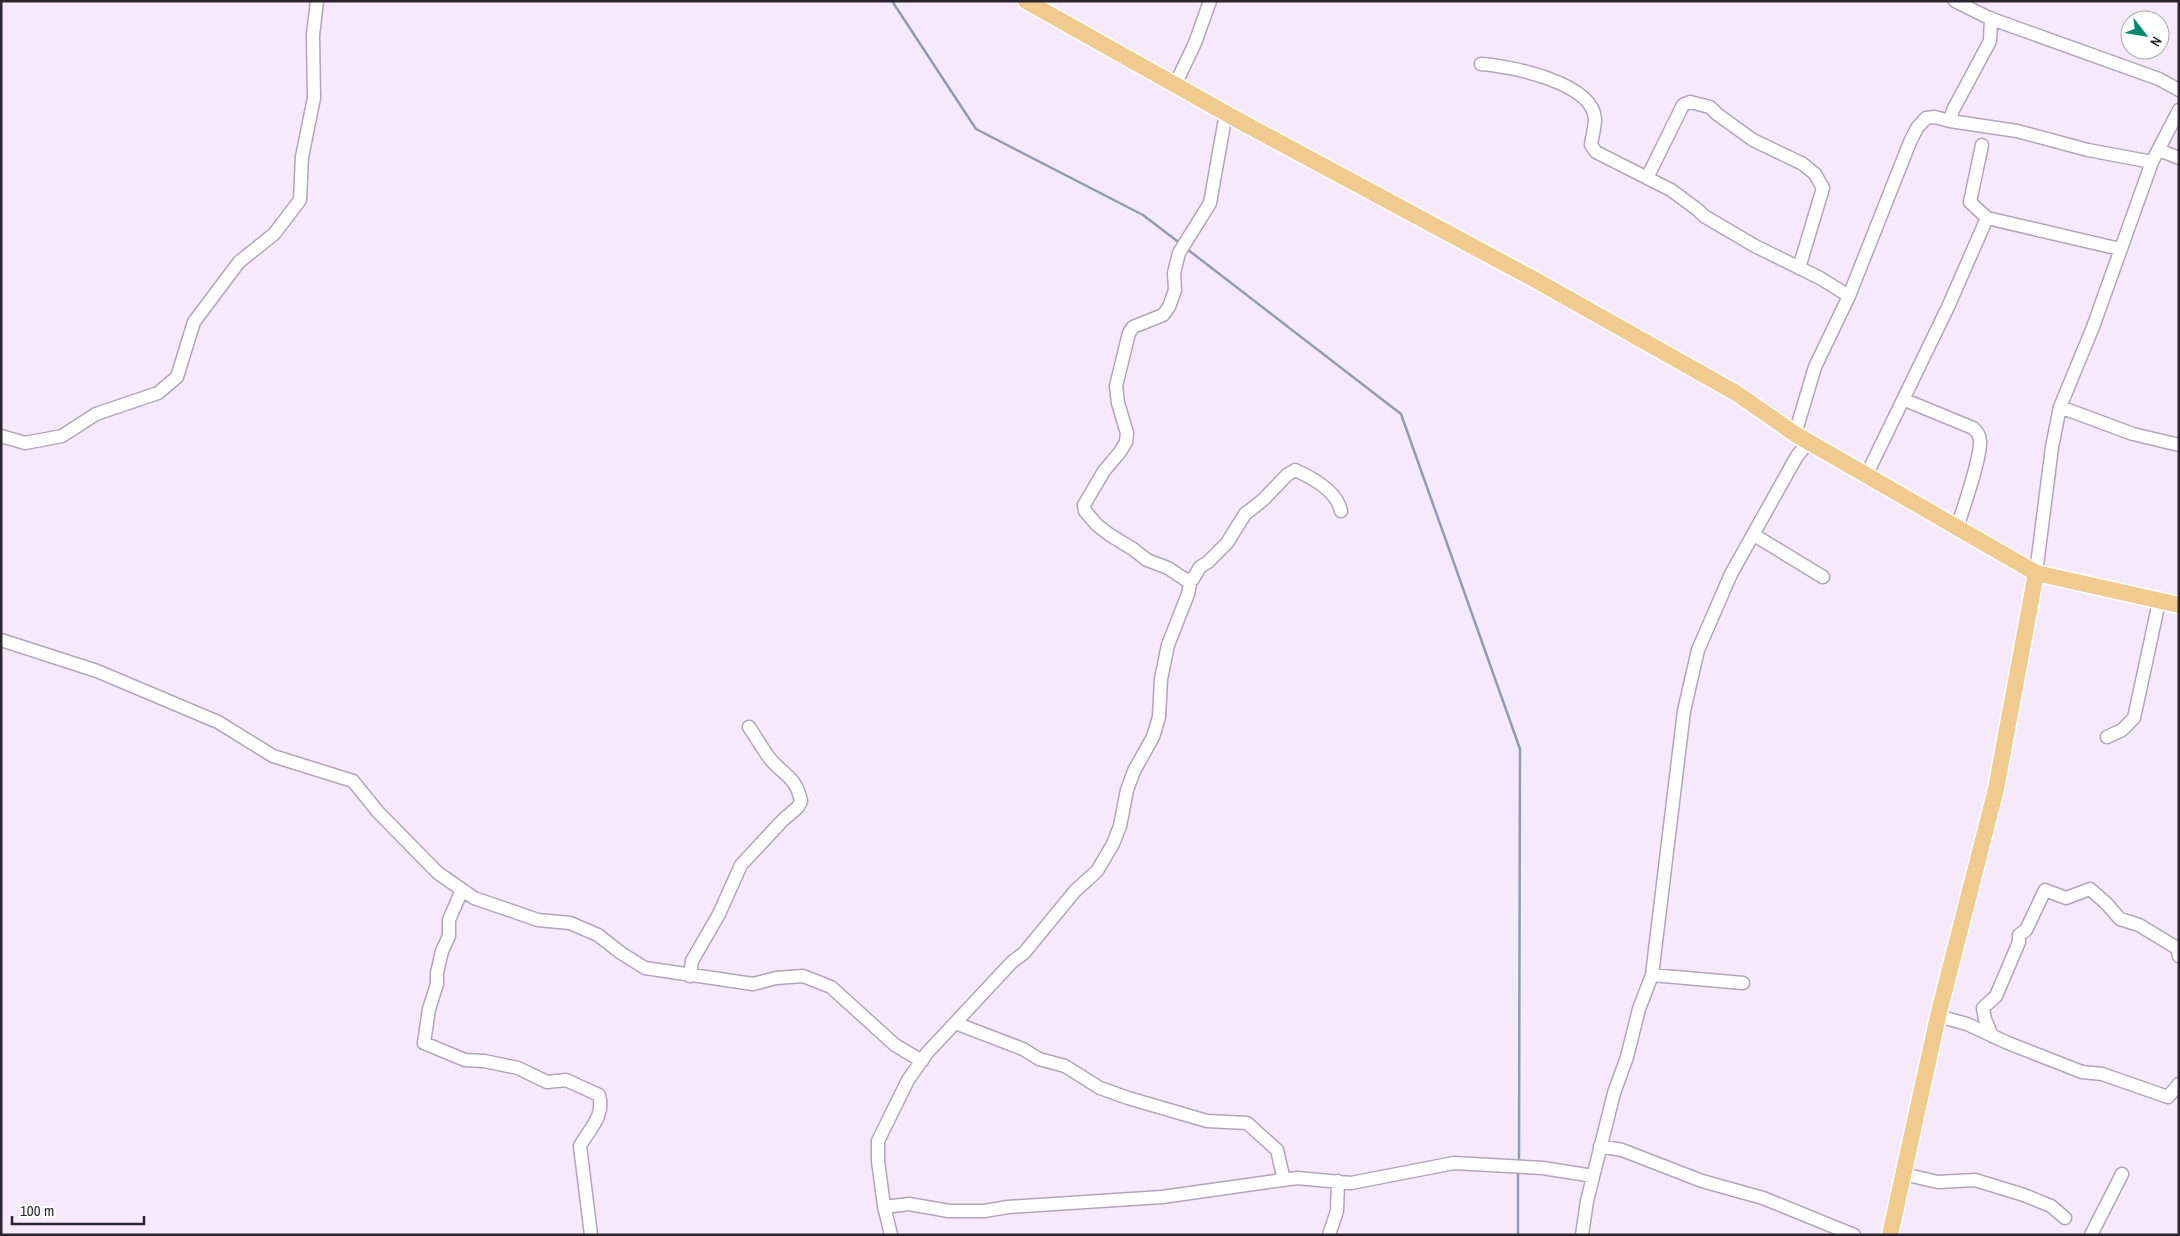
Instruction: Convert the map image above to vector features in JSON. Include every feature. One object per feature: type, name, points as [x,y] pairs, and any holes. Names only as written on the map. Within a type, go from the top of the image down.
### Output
[{"type":"main road","points":[[1026,1],[1175,85],[1668,354],[1736,393],[1802,438],[2036,573],[2179,605]]},
{"type":"main road","points":[[1890,1235],[1938,1016],[1996,789],[2036,573]]},
{"type":"street","points":[[1,436],[25,443],[62,436],[96,414],[158,393],[177,377],[194,322],[239,262],[274,234],[300,200],[302,157],[314,98],[313,35],[317,1]]},
{"type":"street","points":[[1175,85],[1195,43],[1210,1]]},
{"type":"street","points":[[1955,1],[1991,18],[2160,79],[2179,90]]},
{"type":"street","points":[[1950,121],[1953,110],[1990,41],[1991,18]]},
{"type":"street","points":[[1481,64],[1506,65],[1568,85],[1589,104],[1595,117],[1591,145],[1596,152],[1671,190],[1704,216],[1755,246],[1849,296]]},
{"type":"street","points":[[1647,178],[1683,105],[1690,102],[1710,107],[1727,122],[1753,140],[1803,164],[1815,174],[1823,188],[1799,268]]},
{"type":"street","points":[[2036,573],[2052,447],[2060,407],[2093,327],[2152,162],[2179,110]]},
{"type":"street","points":[[1191,579],[1186,580],[1168,568],[1147,560],[1097,525],[1085,511],[1084,505],[1104,471],[1126,442],[1127,433],[1118,403],[1116,386],[1125,346],[1133,327],[1163,315],[1169,307],[1175,290],[1174,273],[1179,253],[1210,203],[1226,113]]},
{"type":"street","points":[[1582,1235],[1593,1176],[1614,1093],[1627,1057],[1639,1009],[1652,975],[1684,711],[1698,650],[1731,574],[1754,536],[1797,456],[1802,438],[1799,424],[1815,367],[1849,296],[1917,128],[1926,118],[1935,117],[2017,131],[2088,150],[2152,162]]},
{"type":"street","points":[[1982,146],[1970,202],[1987,218],[2120,249]]},
{"type":"street","points":[[2159,150],[2179,158]]},
{"type":"street","points":[[1866,476],[1905,400],[1987,218]]},
{"type":"street","points":[[1905,400],[1973,428],[1979,434],[1980,442],[1977,458],[1957,528]]},
{"type":"street","points":[[2060,407],[2133,434],[2179,445]]},
{"type":"street","points":[[891,1235],[884,1207],[878,1161],[878,1141],[908,1080],[927,1053],[1012,962],[1036,940],[1075,891],[1097,871],[1113,844],[1120,826],[1127,790],[1134,771],[1153,737],[1159,717],[1161,679],[1168,645],[1188,594],[1191,579],[1200,567],[1208,562],[1227,543],[1245,514],[1263,500],[1287,475],[1295,470],[1325,488],[1339,502],[1341,511]]},
{"type":"street","points":[[1754,536],[1823,577]]},
{"type":"street","points":[[2107,737],[2122,730],[2134,718],[2159,602]]},
{"type":"street","points":[[1,640],[97,671],[218,722],[273,756],[352,782],[378,812],[438,873],[474,898],[538,920],[570,923],[598,935],[620,953],[645,968],[753,984],[776,978],[803,976],[831,987],[895,1044],[922,1062]]},
{"type":"street","points":[[690,976],[692,961],[719,914],[741,865],[783,820],[798,808],[801,801],[799,791],[788,775],[772,760],[749,726]]},
{"type":"street","points":[[462,890],[449,920],[449,936],[442,951],[436,973],[437,984],[429,1009],[424,1043],[465,1060],[484,1061],[518,1068],[547,1082],[566,1080],[599,1095],[602,1104],[597,1122],[580,1146],[591,1235]]},
{"type":"street","points":[[1992,1036],[1983,1008],[1996,996],[2019,942],[2019,935],[2026,930],[2045,890],[2066,898],[2090,890],[2106,903],[2120,919],[2139,925],[2177,948],[2179,956]]},
{"type":"street","points":[[1652,975],[1743,983]]},
{"type":"street","points":[[1938,1016],[1967,1024],[2082,1072],[2102,1074],[2174,1101],[2179,1084]]},
{"type":"street","points":[[955,1023],[1023,1049],[1039,1059],[1065,1066],[1100,1088],[1128,1098],[1207,1120],[1247,1123],[1278,1150],[1284,1180]]},
{"type":"street","points":[[1600,1146],[1622,1150],[1702,1181],[1763,1198],[1854,1235]]},
{"type":"street","points":[[884,1207],[908,1204],[949,1211],[984,1211],[1008,1207],[1162,1197],[1297,1178],[1351,1183],[1454,1163],[1543,1168],[1593,1176]]},
{"type":"street","points":[[1903,1174],[1938,1182],[1974,1180],[2024,1195],[2051,1206],[2064,1218]]},
{"type":"street","points":[[2091,1235],[2122,1174]]},
{"type":"street","points":[[1329,1235],[1337,1212],[1338,1181]]},
{"type":"waterway","points":[[892,1],[976,129],[1143,215],[1181,244]]},
{"type":"waterway","points":[[1187,249],[1401,414],[1520,749],[1519,1163]]},
{"type":"waterway","points":[[1518,1171],[1518,1235]]}]
